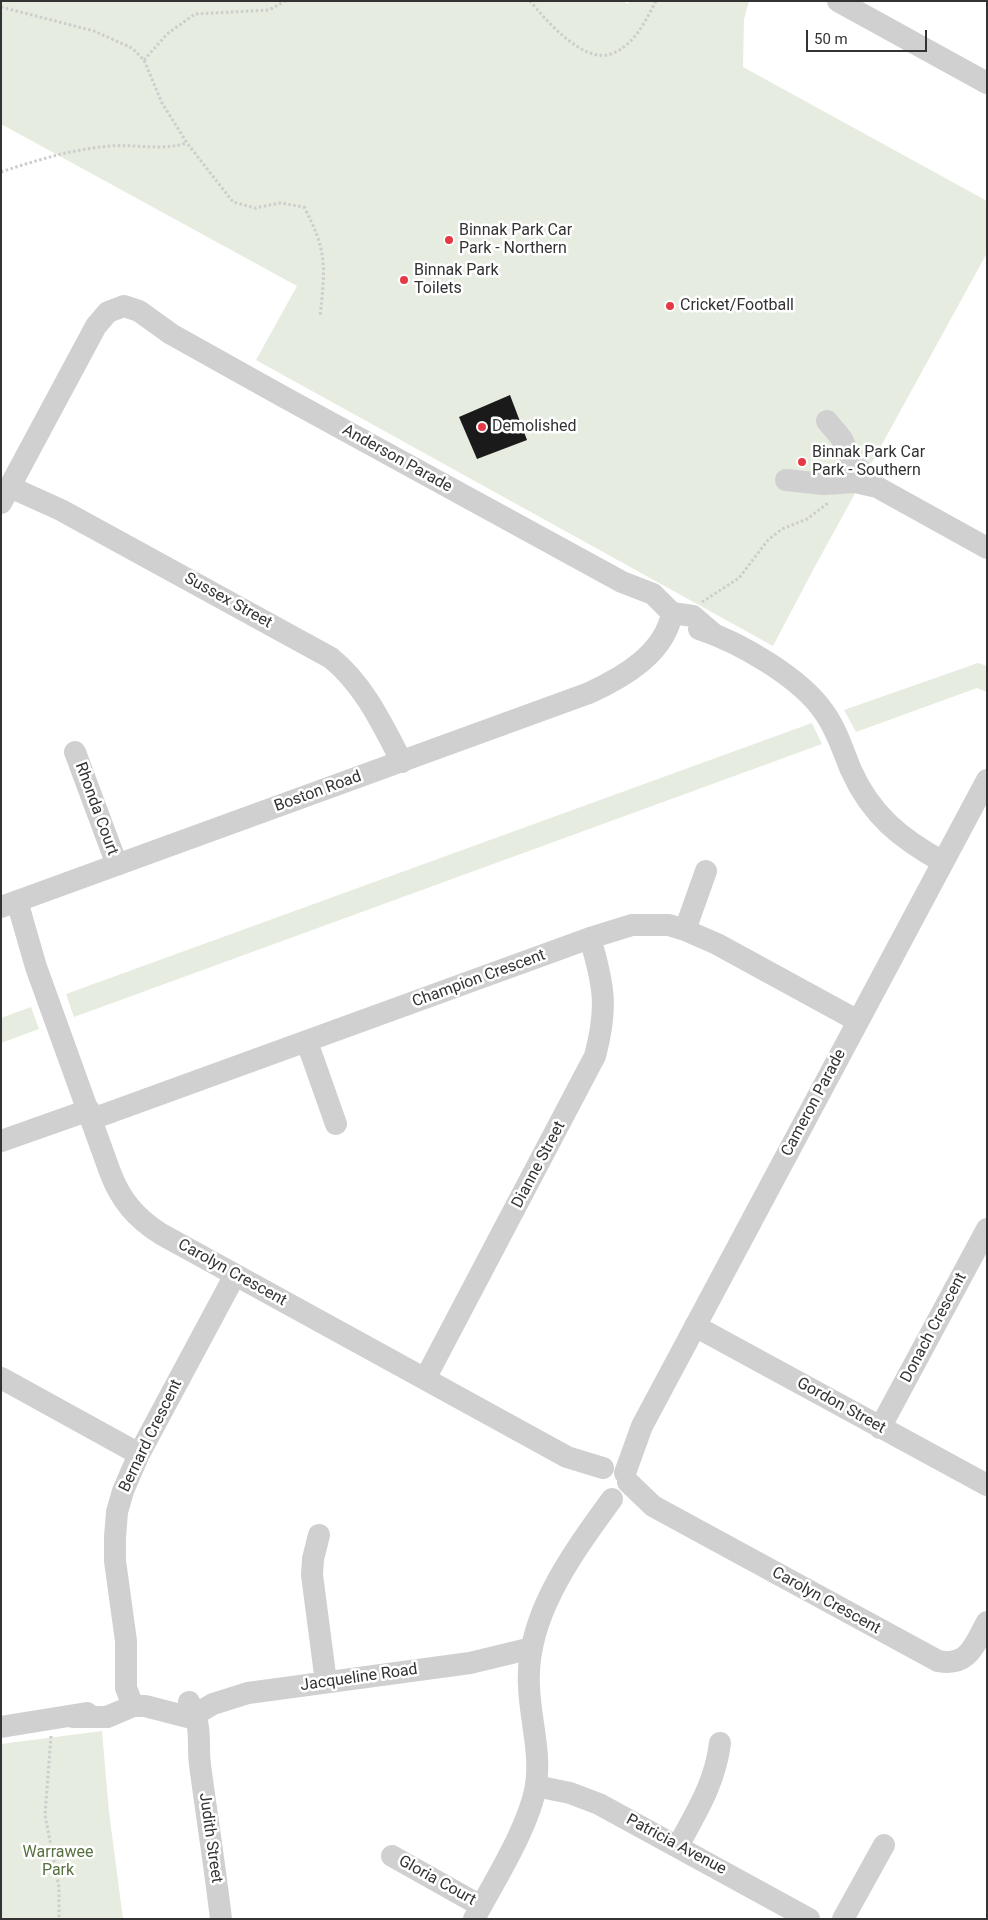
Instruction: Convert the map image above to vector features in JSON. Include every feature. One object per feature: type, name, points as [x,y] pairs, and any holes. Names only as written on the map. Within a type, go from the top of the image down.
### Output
[{"type":"street","points":[[838,1],[987,83]]},
{"type":"street","name":"Anderson Parade","points":[[8,490],[96,326],[108,312],[118,307],[131,307],[172,334],[622,582],[653,594],[668,620]]},
{"type":"street","points":[[827,422],[842,439],[853,464],[877,487],[987,548]]},
{"type":"street","points":[[786,480],[824,484],[856,482],[877,487]]},
{"type":"street","name":"Sussex Street","points":[[8,490],[36,490],[62,510],[331,658],[356,682],[376,713],[395,764]]},
{"type":"street","points":[[668,620],[693,616],[714,634],[783,673],[812,696],[834,728],[858,784],[882,816],[903,838],[946,857]]},
{"type":"street","name":"Boston Road","points":[[9,904],[589,693],[631,669],[668,620]]},
{"type":"street","name":"Rhonda Court","points":[[75,752],[117,865]]},
{"type":"street","name":"Cameron Parade","points":[[478,1912],[521,1828],[536,1786],[538,1768],[528,1684],[531,1657],[542,1614],[946,857],[980,807],[987,780]]},
{"type":"street","points":[[685,930],[706,871]]},
{"type":"street","name":"Carolyn Crescent","points":[[9,904],[18,932],[36,967],[116,1187],[129,1209],[161,1234],[938,1661],[954,1663],[968,1655],[987,1622]]},
{"type":"street","name":"Champion Crescent","points":[[1,1141],[90,1115],[307,1042],[590,938],[632,926],[669,925],[685,930],[717,944],[858,1021]]},
{"type":"street","name":"Dianne Street","points":[[425,1379],[595,1056],[604,1020],[604,1003],[603,984],[590,938]]},
{"type":"street","points":[[307,1042],[336,1124]]},
{"type":"street","name":"Donach Crescent","points":[[880,1428],[987,1229]]},
{"type":"street","name":"Bernard Crescent","points":[[133,1699],[133,1662],[126,1641],[115,1561],[115,1537],[123,1490],[139,1454],[235,1275]]},
{"type":"street","name":"Gordon Street","points":[[695,1326],[987,1485]]},
{"type":"street","points":[[1,1378],[139,1454]]},
{"type":"street","points":[[319,1534],[313,1559],[312,1575],[326,1682]]},
{"type":"street","name":"Jacqueline Road","points":[[191,1711],[248,1693],[470,1663],[531,1657]]},
{"type":"street","points":[[1,1727],[64,1718],[107,1718],[133,1699],[144,1706],[191,1711]]},
{"type":"street","name":"Judith Street","points":[[191,1711],[200,1728],[199,1757],[221,1919]]},
{"type":"street","points":[[678,1846],[709,1787],[717,1767],[720,1743]]},
{"type":"street","name":"Patricia Avenue","points":[[536,1786],[584,1797],[678,1846],[810,1919]]},
{"type":"street","points":[[843,1919],[884,1845]]},
{"type":"street","name":"Gloria Court","points":[[392,1856],[478,1912]]},
{"type":"path","points":[[144,60],[167,34],[194,14],[268,10],[285,1]]},
{"type":"path","points":[[530,1],[544,20],[565,38],[587,50],[606,54],[612,54],[633,38],[656,1]]},
{"type":"path","points":[[1,7],[94,31],[132,48],[144,60],[162,102],[187,143],[233,202],[255,208],[280,204],[304,208],[318,234],[324,261],[320,317]]},
{"type":"path","points":[[1,172],[70,151],[112,146],[173,148],[187,143]]},
{"type":"path","points":[[698,606],[706,597],[720,591],[739,578],[768,540],[782,529],[808,519],[829,503]]},
{"type":"path","points":[[59,1919],[59,1887],[45,1816],[64,1718]]},
{"type":"green space","points":[[1,1],[623,1],[628,4],[629,1],[749,1],[744,19],[743,67],[987,201],[987,253],[773,646],[256,360],[297,286],[1,124]]},
{"type":"green space","points":[[978,663],[987,666],[987,692],[977,688],[856,732],[844,710]]},
{"type":"green space","points":[[812,723],[822,744],[74,1017],[66,994]]},
{"type":"green space","points":[[31,1007],[39,1029],[1,1043],[1,1018]]},
{"type":"green space","name":"Warrawee Park","points":[[102,1731],[109,1812],[123,1919],[1,1919],[1,1744]]},
{"type":"building","name":"Demolished","points":[[510,395],[527,440],[477,459],[459,417]]},
{"type":"place","name":"Binnak Park Car Park - Northern","points":[[449,240]]},
{"type":"place","name":"Binnak Park Toilets","points":[[404,280]]},
{"type":"place","name":"Cricket/Football","points":[[670,306]]},
{"type":"place","name":"Demolished","points":[[482,427]]},
{"type":"place","name":"Binnak Park Car Park - Southern","points":[[802,462]]}]
